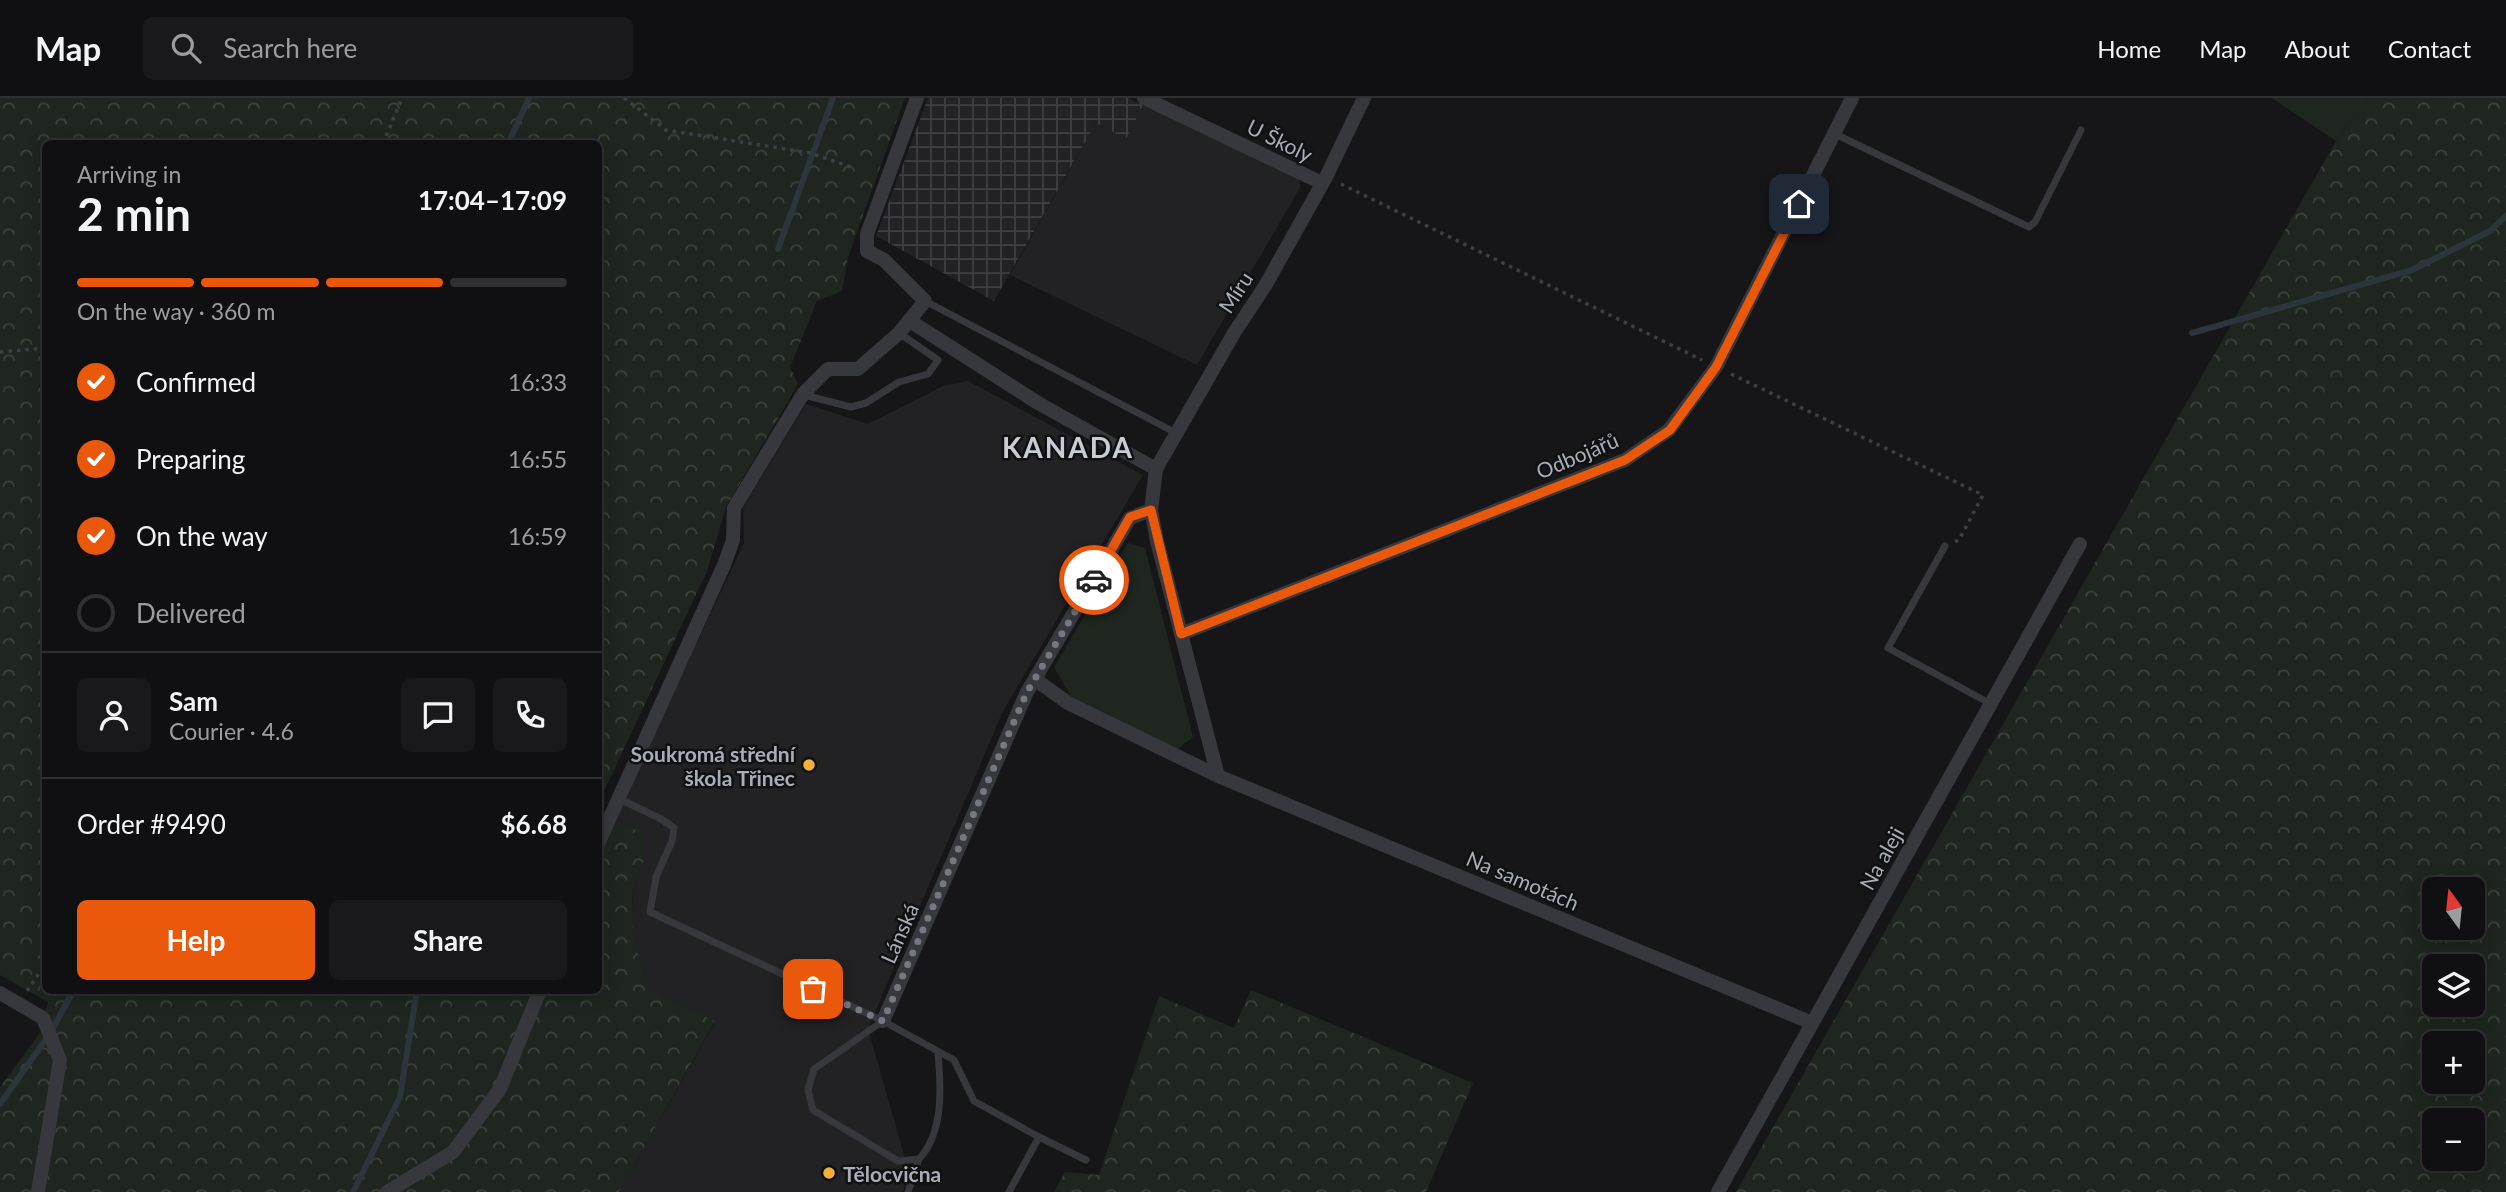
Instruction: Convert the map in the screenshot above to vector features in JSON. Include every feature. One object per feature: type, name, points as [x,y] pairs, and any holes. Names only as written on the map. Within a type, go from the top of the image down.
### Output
[{"type":"street","points":[[602,834],[724,565],[733,540],[734,508],[803,394],[828,369],[858,369],[899,333],[925,301],[884,260],[867,251],[867,234],[917,98]]},
{"type":"street","name":"U Školy","points":[[1144,98],[1324,180]]},
{"type":"street","name":"Míru","points":[[1151,510],[1156,470],[1234,333],[1265,286],[1324,180],[1364,98]]},
{"type":"street","name":"Odbojářů","points":[[1181,634],[1625,460],[1670,430],[1716,367],[1852,98]]},
{"type":"street","points":[[910,321],[1027,396],[1156,470]]},
{"type":"street","points":[[1151,510],[1219,776]]},
{"type":"street","name":"Lánská","points":[[883,1021],[1027,692],[1130,517],[1151,510]]},
{"type":"street","name":"Na aleji","points":[[1718,1192],[2081,544]]},
{"type":"street","name":"Na samotách","points":[[1036,680],[1068,703],[1219,776],[1812,1023]]},
{"type":"street","points":[[0,993],[43,1018],[60,1060],[38,1192]]},
{"type":"street","points":[[387,1192],[453,1152],[500,1089],[538,994]]},
{"type":"lane","points":[[1835,134],[2029,227],[2035,222],[2081,130]]},
{"type":"lane","points":[[925,301],[1177,433]]},
{"type":"lane","points":[[803,394],[851,407],[866,403],[899,382],[928,374],[938,360],[899,333]]},
{"type":"lane","points":[[1945,546],[1888,648],[1991,704]]},
{"type":"lane","points":[[617,797],[661,818],[674,828],[672,841],[656,877],[650,912],[883,1021],[954,1060],[974,1101],[1086,1160]]},
{"type":"lane","points":[[883,1021],[814,1069],[807,1090],[813,1110],[898,1161],[919,1159]]},
{"type":"lane","points":[[908,1192],[919,1159],[931,1146],[941,1088],[938,1052]]},
{"type":"lane","points":[[1009,1192],[1040,1137]]},
{"type":"path","points":[[385,140],[402,98]]},
{"type":"path","points":[[624,98],[666,130],[810,153],[851,167]]},
{"type":"path","points":[[1324,180],[1983,495],[1958,540],[1945,546]]},
{"type":"path","points":[[0,352],[42,348]]},
{"type":"path","points":[[19,1004],[42,970]]},
{"type":"shaded area","points":[[928,98],[1128,98],[1143,105],[1126,139],[1096,123],[994,301],[876,236]]},
{"type":"shaded area","points":[[1143,105],[1298,178],[1301,186],[1197,365],[1010,275],[1096,123],[1126,139]]},
{"type":"shaded area","name":"Soukromá střední škola Třinec","points":[[968,381],[1143,475],[1003,711],[868,1029],[910,1176],[902,1192],[619,1192],[715,1022],[648,991],[634,937],[632,892],[644,860],[613,820],[744,543],[743,508],[806,404],[868,424],[943,386]]},
{"type":"green space","points":[[0,98],[905,98],[848,257],[842,291],[817,301],[790,367],[798,384],[726,507],[707,571],[602,796],[602,140],[42,140],[42,994],[602,994],[602,815],[643,833],[644,860],[632,892],[634,937],[648,990],[715,1021],[619,1192],[0,1192],[0,1087],[40,1033],[48,1002],[0,975]]},
{"type":"green space","points":[[2272,98],[2368,98],[2336,141]]},
{"type":"green space","points":[[2368,98],[2506,98],[2506,1192],[1736,1192],[2336,141]]},
{"type":"green space","points":[[1128,543],[1145,548],[1193,737],[1175,751],[1072,698],[1054,667]]},
{"type":"green space","points":[[1251,990],[1473,1083],[1426,1192],[1054,1192],[1065,1172],[1099,1175],[1159,996],[1234,1028]]},
{"type":"waterway","name":"KANADA","points":[[510,140],[529,98]]},
{"type":"waterway","points":[[778,249],[833,98]]},
{"type":"waterway","points":[[2192,333],[2412,270],[2490,231],[2506,216]]},
{"type":"waterway","name":"KANADA","points":[[0,1104],[49,1035],[72,994]]},
{"type":"waterway","points":[[353,1192],[400,1097],[416,994]]},
{"type":"way so far","points":[[813,989],[883,1021],[1027,692],[1094,580]]},
{"type":"place","name":"Soukromá střední škola Třinec","points":[[809,765]]},
{"type":"place","name":"Tělocvična","points":[[829,1173]]},
{"type":"district","name":"KANADA","points":[[1068,447]]},
{"type":"route","points":[[1094,580],[1130,517],[1151,510],[1181,634],[1625,460],[1670,430],[1716,367],[1799,204]]}]
